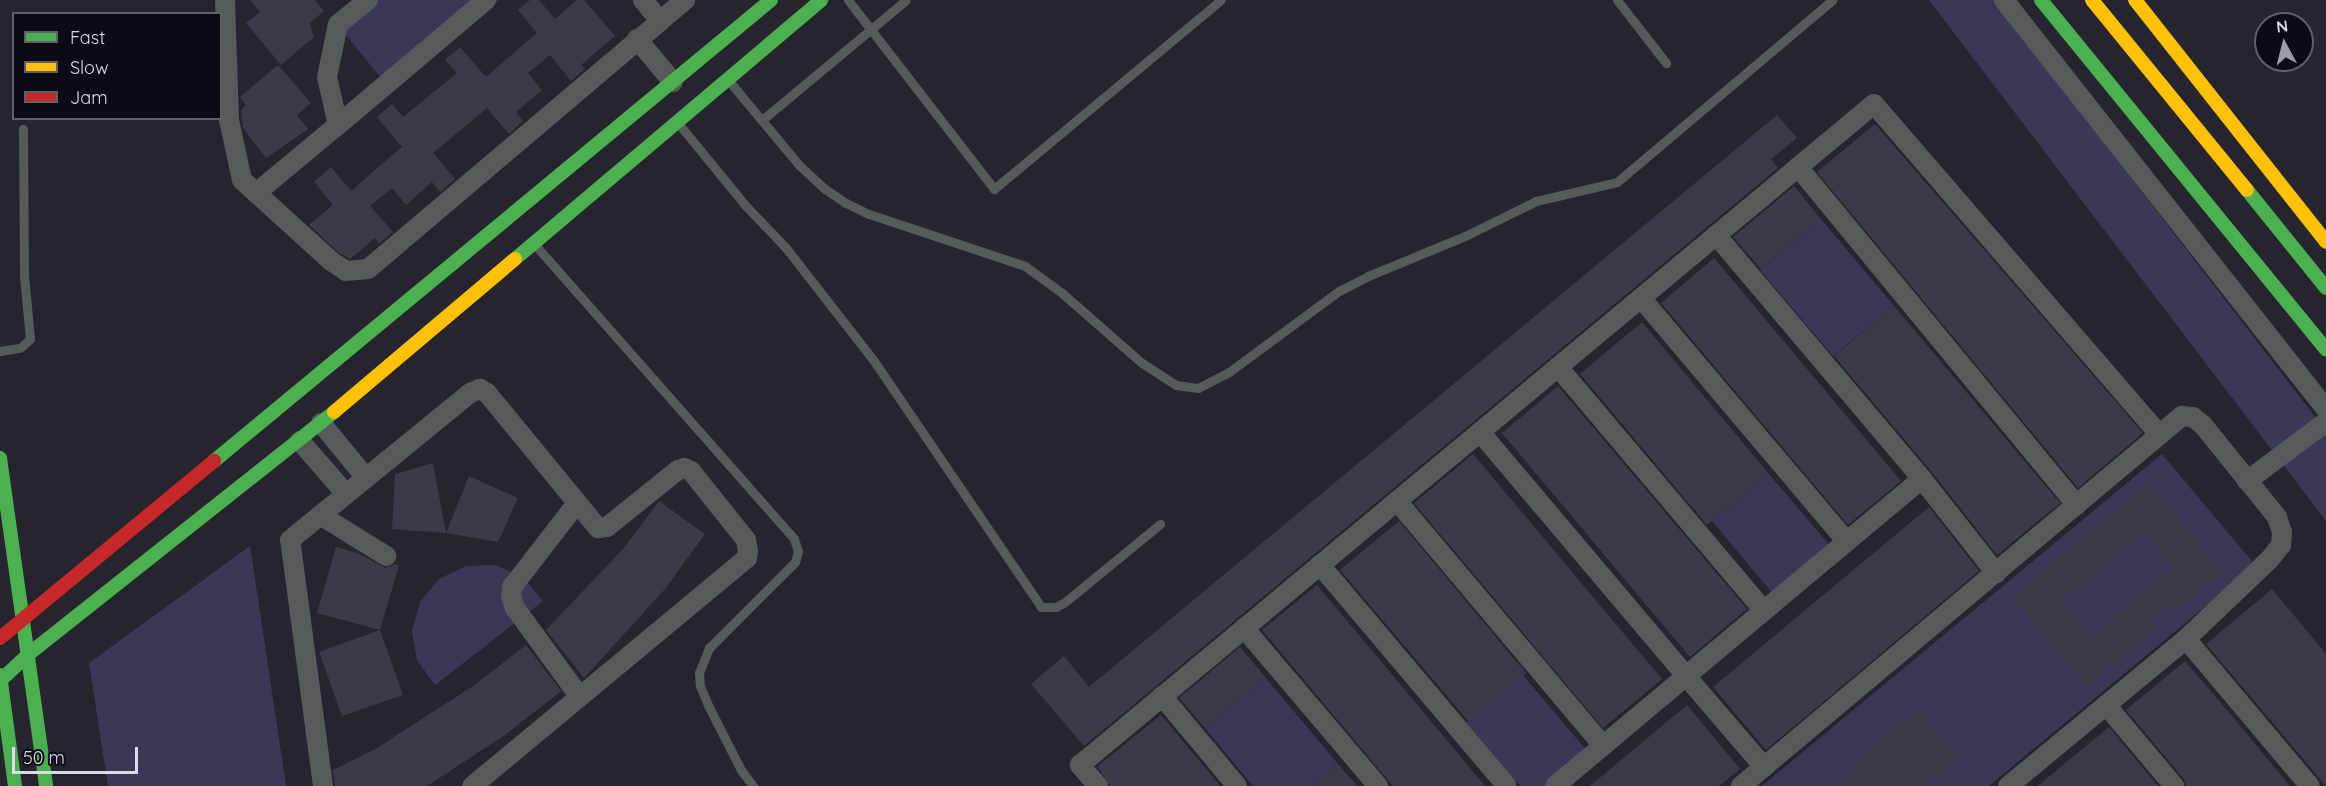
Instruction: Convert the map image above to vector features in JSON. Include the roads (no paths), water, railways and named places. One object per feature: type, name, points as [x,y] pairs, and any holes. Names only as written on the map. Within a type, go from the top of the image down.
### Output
[{"type":"street","points":[[225,0],[229,120],[242,180],[331,261],[346,271],[368,268],[685,0]]},
{"type":"street","points":[[338,125],[327,83],[338,24],[368,0]]},
{"type":"street","points":[[256,193],[486,0]]},
{"type":"street","points":[[643,0],[660,21]]},
{"type":"street","points":[[0,638],[467,275],[673,82],[771,0]]},
{"type":"street","points":[[15,786],[0,677],[300,441],[455,311],[467,275],[533,242],[822,0]]},
{"type":"street","points":[[2004,0],[2326,409]]},
{"type":"street","points":[[2041,0],[2326,349]]},
{"type":"street","points":[[2092,0],[2326,288]]},
{"type":"street","points":[[2135,0],[2326,242]]},
{"type":"street","points":[[637,39],[673,82]]},
{"type":"street","points":[[1098,786],[1080,765],[1874,104],[2160,435]]},
{"type":"street","points":[[1798,167],[2077,505]]},
{"type":"street","points":[[1716,235],[1922,479],[1996,573]]},
{"type":"street","points":[[1641,298],[1847,542]]},
{"type":"street","points":[[1558,367],[1764,611]]},
{"type":"street","points":[[323,786],[288,545],[292,538],[470,393],[480,389],[488,393],[598,528],[607,527],[678,470],[687,469],[746,540],[748,551],[747,558],[472,786]]},
{"type":"street","points":[[1741,786],[2182,416],[2193,417],[2203,425],[2277,517],[2282,532],[2281,545],[2270,559],[2186,639],[2008,786]]},
{"type":"street","points":[[2247,481],[2326,422]]},
{"type":"street","points":[[321,423],[366,478]]},
{"type":"street","points":[[1480,432],[1764,767]]},
{"type":"street","points":[[300,441],[346,494]]},
{"type":"street","points":[[0,458],[6,514],[30,653],[46,786]]},
{"type":"street","points":[[1555,786],[1922,479]]},
{"type":"street","points":[[1397,501],[1603,746]]},
{"type":"street","points":[[577,503],[512,587],[511,596],[515,608],[580,697]]},
{"type":"street","points":[[320,515],[386,556]]},
{"type":"street","points":[[1320,565],[1507,786]]},
{"type":"street","points":[[1244,628],[1378,786]]},
{"type":"street","points":[[2186,639],[2310,786]]},
{"type":"street","points":[[1162,696],[1237,786]]},
{"type":"street","points":[[2106,705],[2174,786]]},
{"type":"lane","points":[[848,0],[994,189],[1221,0]]},
{"type":"lane","points":[[762,120],[906,0]]},
{"type":"lane","points":[[1617,0],[1666,63]]},
{"type":"lane","points":[[727,79],[799,165],[825,189],[846,203],[869,214],[1025,266],[1062,293],[1142,363],[1176,386],[1198,388],[1229,372],[1339,291],[1368,276],[1456,239],[1536,201],[1617,182],[1832,0]]},
{"type":"lane","points":[[677,121],[744,205],[786,248],[874,361],[1041,607],[1056,607],[1065,602],[1160,524]]},
{"type":"lane","points":[[0,351],[15,349],[30,339],[24,275],[23,129]]},
{"type":"lane","points":[[533,242],[794,539],[798,551],[795,562],[709,648],[699,673],[700,686],[709,707],[741,770],[753,786]]}]
